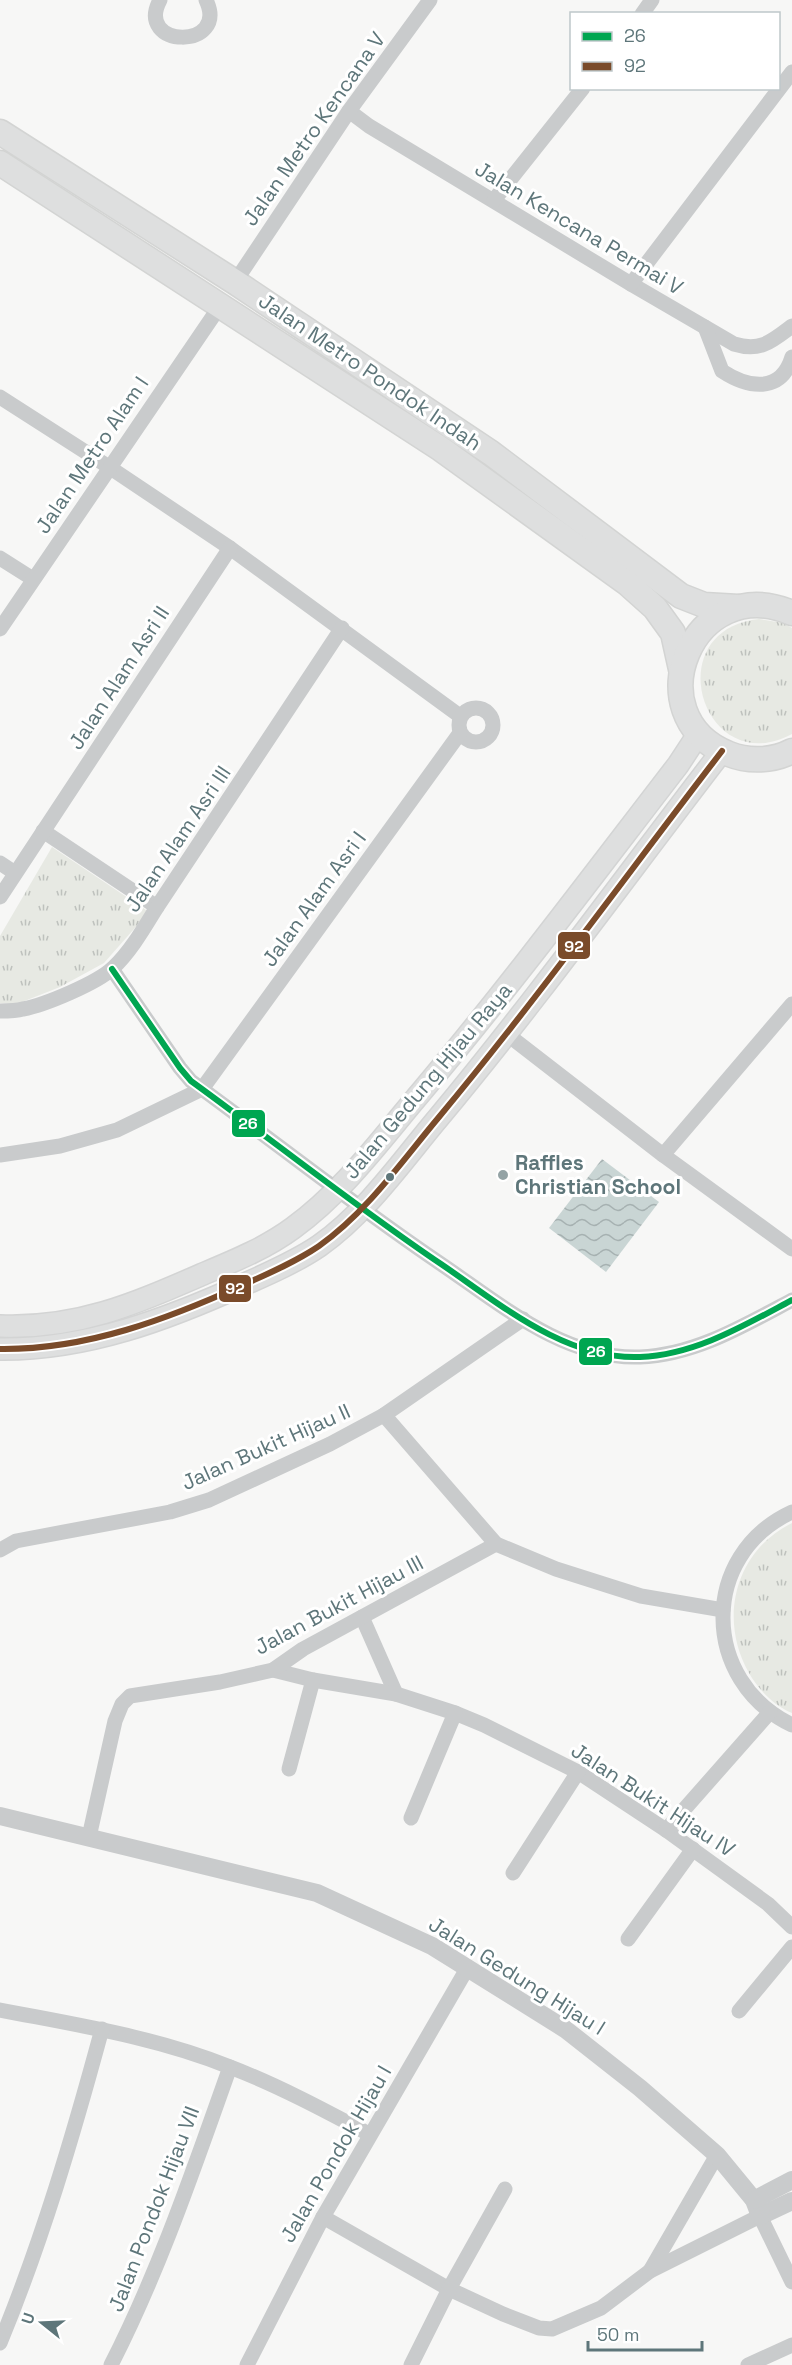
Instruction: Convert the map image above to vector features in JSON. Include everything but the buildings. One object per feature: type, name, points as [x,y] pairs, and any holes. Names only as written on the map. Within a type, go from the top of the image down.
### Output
[{"type":"highway","name":"Jalan Metro Pondok Indah","points":[[0,132],[235,282],[491,453],[681,596],[704,605],[738,607],[765,605],[792,612]]},
{"type":"highway","name":"Jalan Metro Pondok Indah","points":[[0,164],[441,449],[627,584],[655,608],[673,633],[681,669],[685,710],[699,733]]},
{"type":"highway","points":[[681,669],[688,648],[701,630],[718,616],[738,607]]},
{"type":"highway","points":[[699,733],[722,751],[755,760],[791,752]]},
{"type":"main road","name":"Jalan Gedung Hijau Raya","points":[[0,1326],[26,1327],[82,1320],[133,1304],[250,1254],[293,1229],[337,1191],[483,1018],[678,765],[699,733]]},
{"type":"main road","name":"Jalan Gedung Hijau Raya","points":[[0,1349],[29,1349],[86,1341],[204,1303],[272,1272],[319,1246],[362,1209],[508,1035],[722,751]]},
{"type":"main road","points":[[678,765],[690,765],[699,773],[700,779]]},
{"type":"street","points":[[160,0],[156,15],[158,24],[172,37],[182,39],[192,38],[206,25],[209,15],[206,0]]},
{"type":"street","name":"Jalan Metro Kencana V","points":[[235,282],[349,111],[430,0]]},
{"type":"street","points":[[780,88],[792,72]]},
{"type":"street","points":[[494,200],[581,90]]},
{"type":"street","points":[[631,284],[778,90]]},
{"type":"street","name":"Jalan Kencana Permai V","points":[[349,111],[369,126],[734,344],[748,348],[762,346],[792,326]]},
{"type":"street","name":"Jalan Metro Alam I","points":[[0,629],[220,306]]},
{"type":"street","points":[[705,327],[722,371],[749,385],[766,384],[783,376],[792,357]]},
{"type":"street","points":[[0,397],[230,548],[460,716]]},
{"type":"street","name":"Jalan Alam Asri II","points":[[0,897],[230,548]]},
{"type":"street","points":[[0,558],[33,579]]},
{"type":"street","name":"Jalan Alam Asri III","points":[[0,1011],[24,1010],[54,999],[90,983],[112,969],[132,945],[157,908],[342,628]]},
{"type":"street","points":[[478,707],[490,715],[493,721],[490,735],[478,742],[464,738],[458,727],[460,716],[465,711],[478,707]]},
{"type":"street","name":"Jalan Alam Asri I","points":[[202,1089],[460,733]]},
{"type":"street","points":[[43,831],[157,908]]},
{"type":"street","points":[[0,863],[15,873]]},
{"type":"street","points":[[112,969],[191,1081],[362,1209],[523,1319],[555,1336],[599,1353],[641,1357],[701,1345],[743,1327],[792,1300]]},
{"type":"street","points":[[663,1155],[792,1004]]},
{"type":"street","points":[[508,1035],[663,1155],[792,1249]]},
{"type":"street","points":[[0,1155],[60,1146],[117,1130],[202,1089]]},
{"type":"street","name":"Jalan Bukit Hijau II","points":[[0,1550],[16,1541],[170,1512],[209,1500],[330,1444],[384,1415],[523,1319]]},
{"type":"street","points":[[384,1415],[496,1544],[556,1569],[641,1596],[723,1611]]},
{"type":"street","points":[[792,1512],[779,1518],[757,1535],[739,1557],[728,1583],[723,1611],[723,1634],[734,1667],[753,1697],[770,1712],[792,1725]]},
{"type":"street","name":"Jalan Bukit Hijau III","points":[[88,1837],[115,1721],[122,1704],[130,1696],[220,1683],[273,1670],[303,1649],[496,1544]]},
{"type":"street","points":[[362,1617],[396,1695]]},
{"type":"street","name":"Jalan Bukit Hijau IV","points":[[273,1670],[313,1680],[396,1695],[455,1713],[578,1772],[693,1849],[768,1904],[792,1927]]},
{"type":"street","points":[[290,1769],[313,1680]]},
{"type":"street","points":[[666,1830],[770,1712]]},
{"type":"street","points":[[411,1818],[455,1713]]},
{"type":"street","points":[[513,1874],[578,1772]]},
{"type":"street","name":"Jalan Gedung Hijau I","points":[[0,1816],[316,1893],[432,1946],[565,2029],[640,2088],[717,2156],[757,2208]]},
{"type":"street","points":[[628,1939],[693,1849]]},
{"type":"street","points":[[739,2011],[792,1947]]},
{"type":"street","name":"Jalan Pondok Hijau I","points":[[247,2365],[284,2289],[369,2134],[468,1967]]},
{"type":"street","points":[[0,2010],[138,2037],[230,2067],[369,2134]]},
{"type":"street","points":[[0,2343],[25,2284],[47,2220],[102,2030]]},
{"type":"street","name":"Jalan Pondok Hijau VII","points":[[111,2365],[138,2312],[160,2260],[230,2067]]},
{"type":"street","points":[[650,2271],[717,2156]]},
{"type":"street","points":[[323,2217],[449,2289],[503,2314],[539,2328],[552,2330],[601,2308],[650,2271],[742,2226],[757,2208],[792,2180]]},
{"type":"street","points":[[411,2365],[449,2289],[505,2189]]},
{"type":"street","points":[[757,2208],[792,2201]]},
{"type":"street","points":[[757,2208],[792,2282]]},
{"type":"street","points":[[748,2365],[792,2345]]},
{"type":"green space","points":[[759,619],[783,623],[792,628],[792,734],[761,743],[735,738],[715,722],[704,699],[701,673],[708,648],[727,629]]},
{"type":"green space","points":[[52,847],[149,912],[104,963],[60,987],[17,1004],[0,1003],[0,936]]},
{"type":"green space","points":[[792,1523],[792,1713],[767,1696],[749,1673],[740,1652],[735,1631],[734,1609],[745,1569],[757,1551],[773,1535]]},
{"type":"water","points":[[602,1159],[659,1202],[606,1272],[549,1228]]},
{"type":"transit line","name":"92","points":[[0,1349],[32,1348],[95,1338],[186,1309],[283,1266],[311,1251],[353,1218],[476,1072],[722,751]]},
{"type":"transit line","name":"26","points":[[112,969],[191,1081],[346,1197],[534,1327],[586,1349],[612,1356],[660,1355],[700,1345],[792,1300]]},
{"type":"place","name":"Raffles Christian School","points":[[503,1175]]}]
